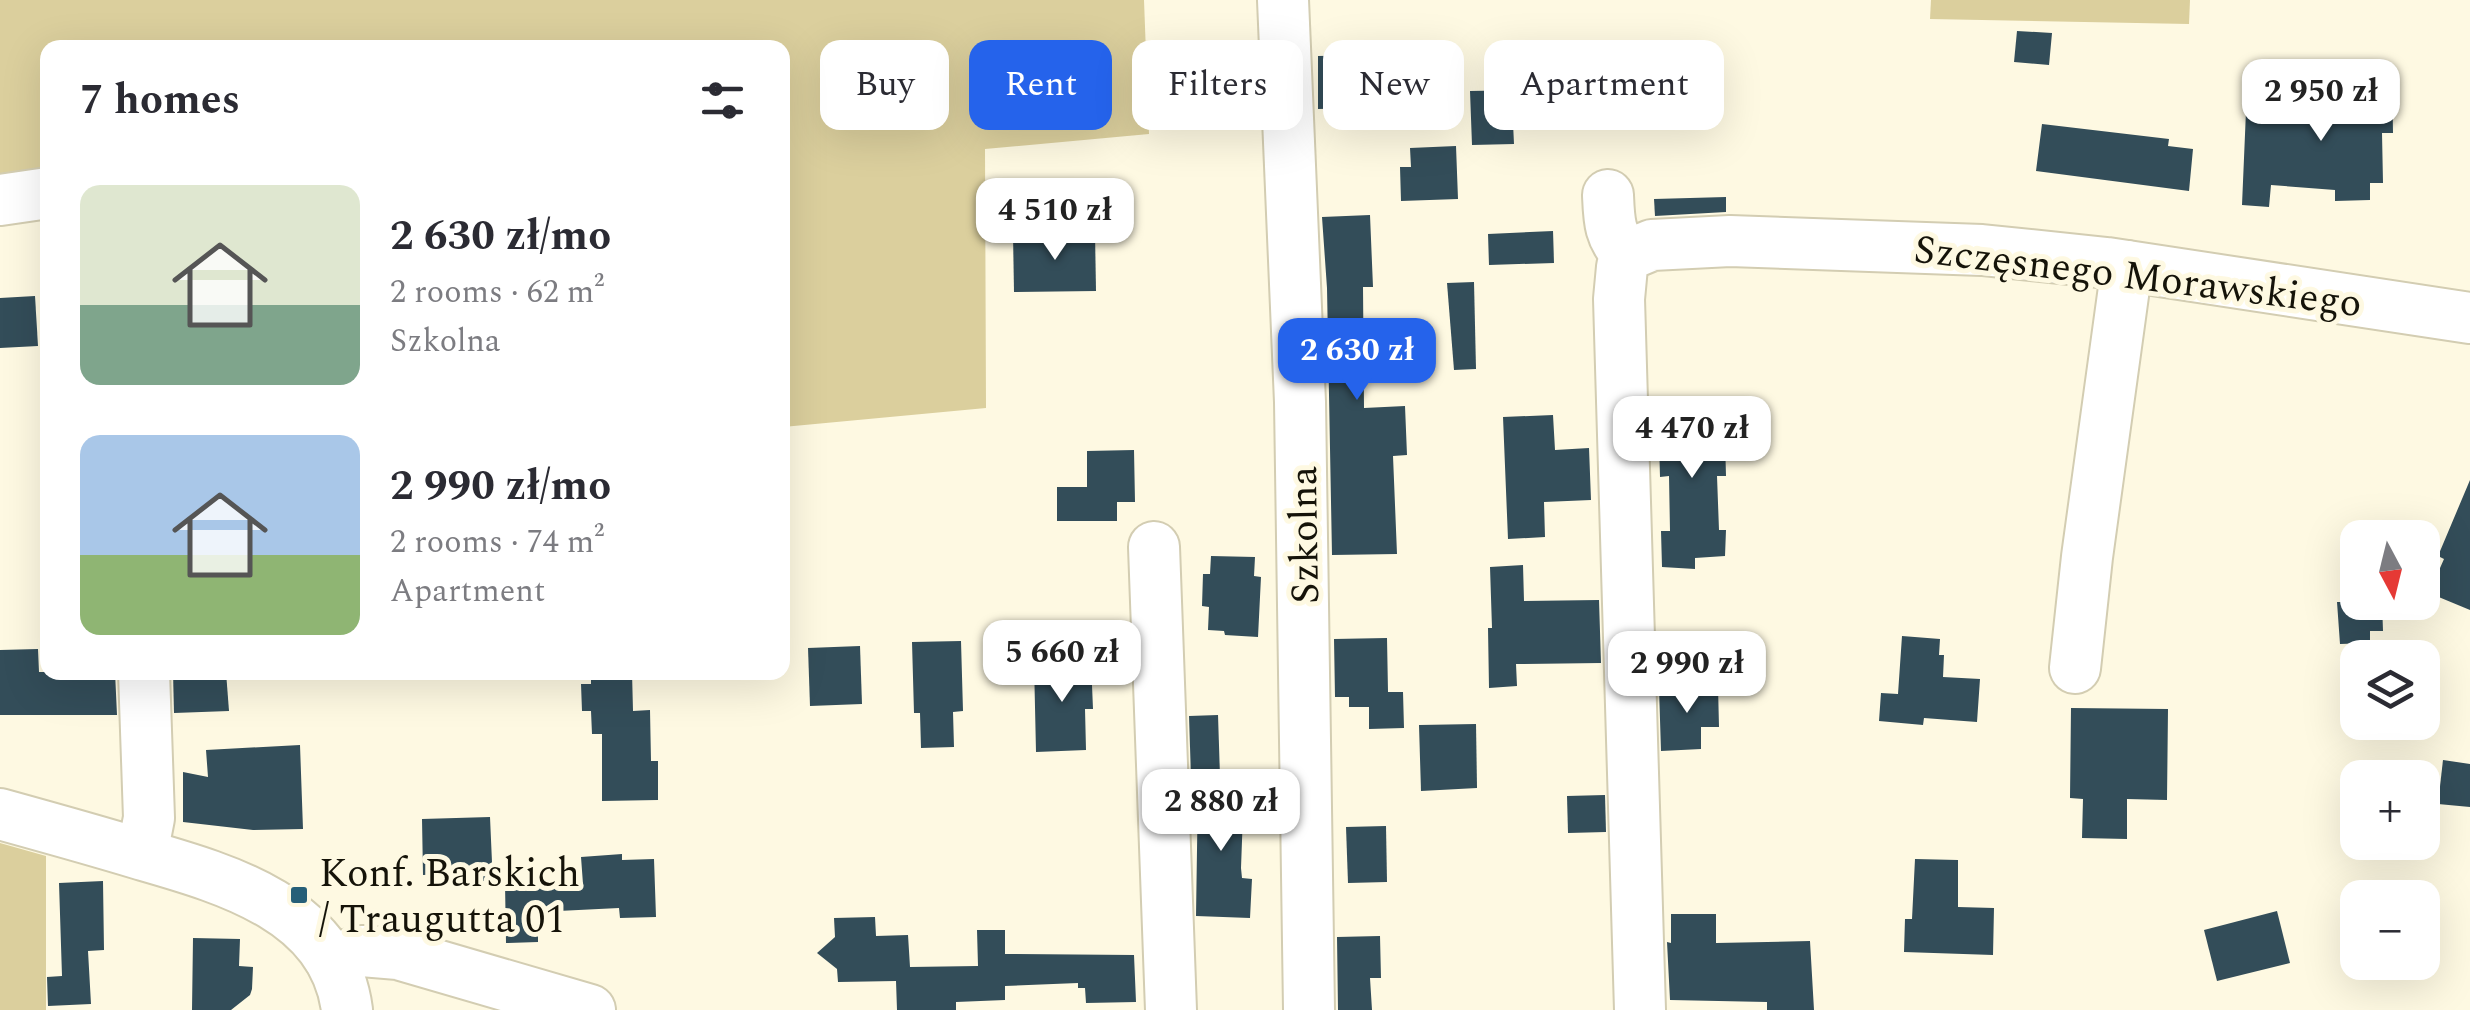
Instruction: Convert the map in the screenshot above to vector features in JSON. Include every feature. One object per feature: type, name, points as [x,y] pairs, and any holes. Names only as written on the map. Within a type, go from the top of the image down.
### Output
[{"type":"street","name":"Szkolna","points":[[1283,0],[1300,402],[1309,1010]]},
{"type":"street","points":[[0,200],[40,193]]},
{"type":"street","points":[[1608,195],[1610,230],[1616,244],[1628,255],[1622,267],[1619,299],[1640,1010]]},
{"type":"street","name":"Szczęsnego Morawskiego","points":[[1628,255],[1671,242],[1930,246],[2128,266],[2470,318]]},
{"type":"street","points":[[2075,668],[2086,557],[2128,266]]},
{"type":"street","points":[[1154,547],[1171,1010]]},
{"type":"street","points":[[142,854],[148,818],[144,680]]},
{"type":"street","points":[[0,814],[142,854],[236,885],[274,904],[301,924],[330,959],[342,984],[346,1010]]},
{"type":"street","points":[[330,959],[362,951],[398,954],[590,1010]]},
{"type":"shaded area","points":[[0,0],[1144,0],[1145,40],[1132,40],[1132,130],[1149,130],[1149,134],[985,149],[986,408],[790,426],[790,40],[40,40],[40,208],[0,212]]},
{"type":"shaded area","points":[[1931,0],[2190,0],[2189,24],[1930,19]]},
{"type":"shaded area","points":[[0,843],[46,856],[46,1010],[0,1010]]},
{"type":"building","points":[[2017,31],[2052,33],[2049,65],[2014,62]]},
{"type":"building","points":[[1318,56],[1323,56],[1323,109],[1318,109]]},
{"type":"building","points":[[2392,73],[2393,133],[2382,133],[2383,183],[2370,183],[2370,200],[2335,201],[2335,190],[2271,185],[2269,207],[2242,205],[2246,111],[2338,115],[2337,74]]},
{"type":"building","points":[[1470,91],[1484,91],[1484,130],[1513,130],[1514,144],[1472,145]]},
{"type":"building","points":[[2042,124],[2169,139],[2168,146],[2193,149],[2189,191],[2036,171]]},
{"type":"building","points":[[1456,146],[1458,199],[1401,201],[1400,167],[1411,167],[1410,148]]},
{"type":"building","points":[[1726,197],[1726,212],[1655,216],[1654,199]]},
{"type":"building","points":[[1370,215],[1373,287],[1363,287],[1364,408],[1405,406],[1407,455],[1393,456],[1397,554],[1332,555],[1322,217]]},
{"type":"building","points":[[1553,231],[1554,263],[1489,265],[1488,234]]},
{"type":"building","points":[[1095,233],[1096,291],[1014,292],[1013,234]]},
{"type":"building","points":[[1474,282],[1476,369],[1454,370],[1447,283]]},
{"type":"building","points":[[35,296],[38,346],[0,348],[0,298]]},
{"type":"building","points":[[1724,404],[1726,476],[1717,476],[1719,530],[1726,530],[1725,556],[1695,558],[1695,569],[1662,567],[1661,531],[1670,531],[1669,476],[1660,477],[1658,405]]},
{"type":"building","points":[[1553,415],[1555,450],[1589,448],[1591,500],[1544,502],[1545,537],[1508,539],[1503,417]]},
{"type":"building","points":[[1134,450],[1135,502],[1117,502],[1117,521],[1057,521],[1057,487],[1087,487],[1087,451]]},
{"type":"building","points":[[2470,480],[2470,610],[2440,598],[2440,568],[2444,559],[2440,551]]},
{"type":"building","points":[[1211,556],[1255,557],[1254,576],[1261,577],[1258,637],[1208,630],[1209,607],[1202,606],[1203,574],[1210,574]]},
{"type":"building","points":[[1523,565],[1524,601],[1599,600],[1601,663],[1516,664],[1517,686],[1489,688],[1490,567]]},
{"type":"building","points":[[2337,602],[2340,620],[2383,620],[2383,631],[2370,631],[2370,640],[2340,640],[2340,644]]},
{"type":"building","points":[[1902,636],[1940,639],[1943,677],[1980,679],[1977,722],[1924,718],[1923,725],[1879,721],[1881,693],[1898,694]]},
{"type":"building","points":[[1387,638],[1388,692],[1403,692],[1404,728],[1369,729],[1369,707],[1349,707],[1349,697],[1335,697],[1334,639]]},
{"type":"building","points":[[961,641],[963,711],[953,712],[954,747],[921,748],[920,713],[914,713],[912,642]]},
{"type":"building","points":[[860,646],[862,704],[810,706],[808,648]]},
{"type":"building","points":[[38,649],[40,680],[115,680],[117,715],[0,715],[0,650]]},
{"type":"building","points":[[1091,661],[1093,709],[1085,709],[1086,750],[1036,752],[1034,662]]},
{"type":"building","points":[[173,680],[227,680],[229,711],[174,713]]},
{"type":"building","points":[[591,680],[632,680],[633,711],[650,710],[651,761],[658,761],[658,800],[602,801],[602,734],[592,734],[591,711],[582,711],[581,684],[591,684]]},
{"type":"building","points":[[1718,686],[1719,727],[1701,727],[1701,749],[1661,751],[1659,688]]},
{"type":"building","points":[[2071,708],[2168,709],[2167,800],[2127,799],[2127,839],[2082,838],[2083,799],[2070,798]]},
{"type":"building","points":[[1218,715],[1220,776],[1191,778],[1189,716]]},
{"type":"building","points":[[1476,724],[1477,788],[1421,791],[1419,725]]},
{"type":"building","points":[[300,745],[303,829],[253,830],[183,822],[183,772],[208,777],[206,750]]},
{"type":"building","points":[[2443,760],[2470,764],[2470,807],[2440,804]]},
{"type":"building","points":[[1198,784],[1244,786],[1241,868],[1242,878],[1252,879],[1250,918],[1196,916]]},
{"type":"building","points":[[1605,795],[1606,832],[1568,833],[1567,796]]},
{"type":"building","points":[[490,817],[493,885],[450,887],[448,874],[423,875],[422,819]]},
{"type":"building","points":[[1386,826],[1387,882],[1348,883],[1346,827]]},
{"type":"building","points":[[622,854],[622,860],[654,859],[656,917],[620,918],[619,908],[538,912],[538,942],[506,943],[505,883],[583,884],[581,857]]},
{"type":"building","points":[[1915,859],[1958,860],[1958,907],[1994,908],[1993,955],[1904,952],[1905,919],[1912,919]]},
{"type":"building","points":[[103,881],[104,950],[88,951],[91,1004],[48,1006],[47,977],[62,976],[59,883]]},
{"type":"building","points":[[2277,911],[2290,963],[2217,981],[2204,930]]},
{"type":"building","points":[[1671,914],[1716,914],[1716,943],[1810,941],[1814,1010],[1767,1010],[1767,1002],[1670,1000],[1667,942],[1671,943]]},
{"type":"building","points":[[875,917],[876,936],[908,935],[910,967],[978,966],[977,930],[1005,930],[1005,954],[1134,955],[1136,1002],[1086,1003],[1085,988],[1078,988],[1078,983],[1005,986],[1005,1000],[956,1002],[956,1010],[897,1010],[896,981],[838,982],[837,969],[817,953],[835,937],[834,918]]},
{"type":"building","points":[[1380,936],[1381,978],[1370,978],[1372,1010],[1338,1010],[1337,937]]},
{"type":"building","points":[[193,938],[240,939],[239,966],[253,967],[252,989],[231,1010],[192,1010]]},
{"type":"place","name":"Konf. Barskich / Traugutta 01","points":[[299,895]]}]
